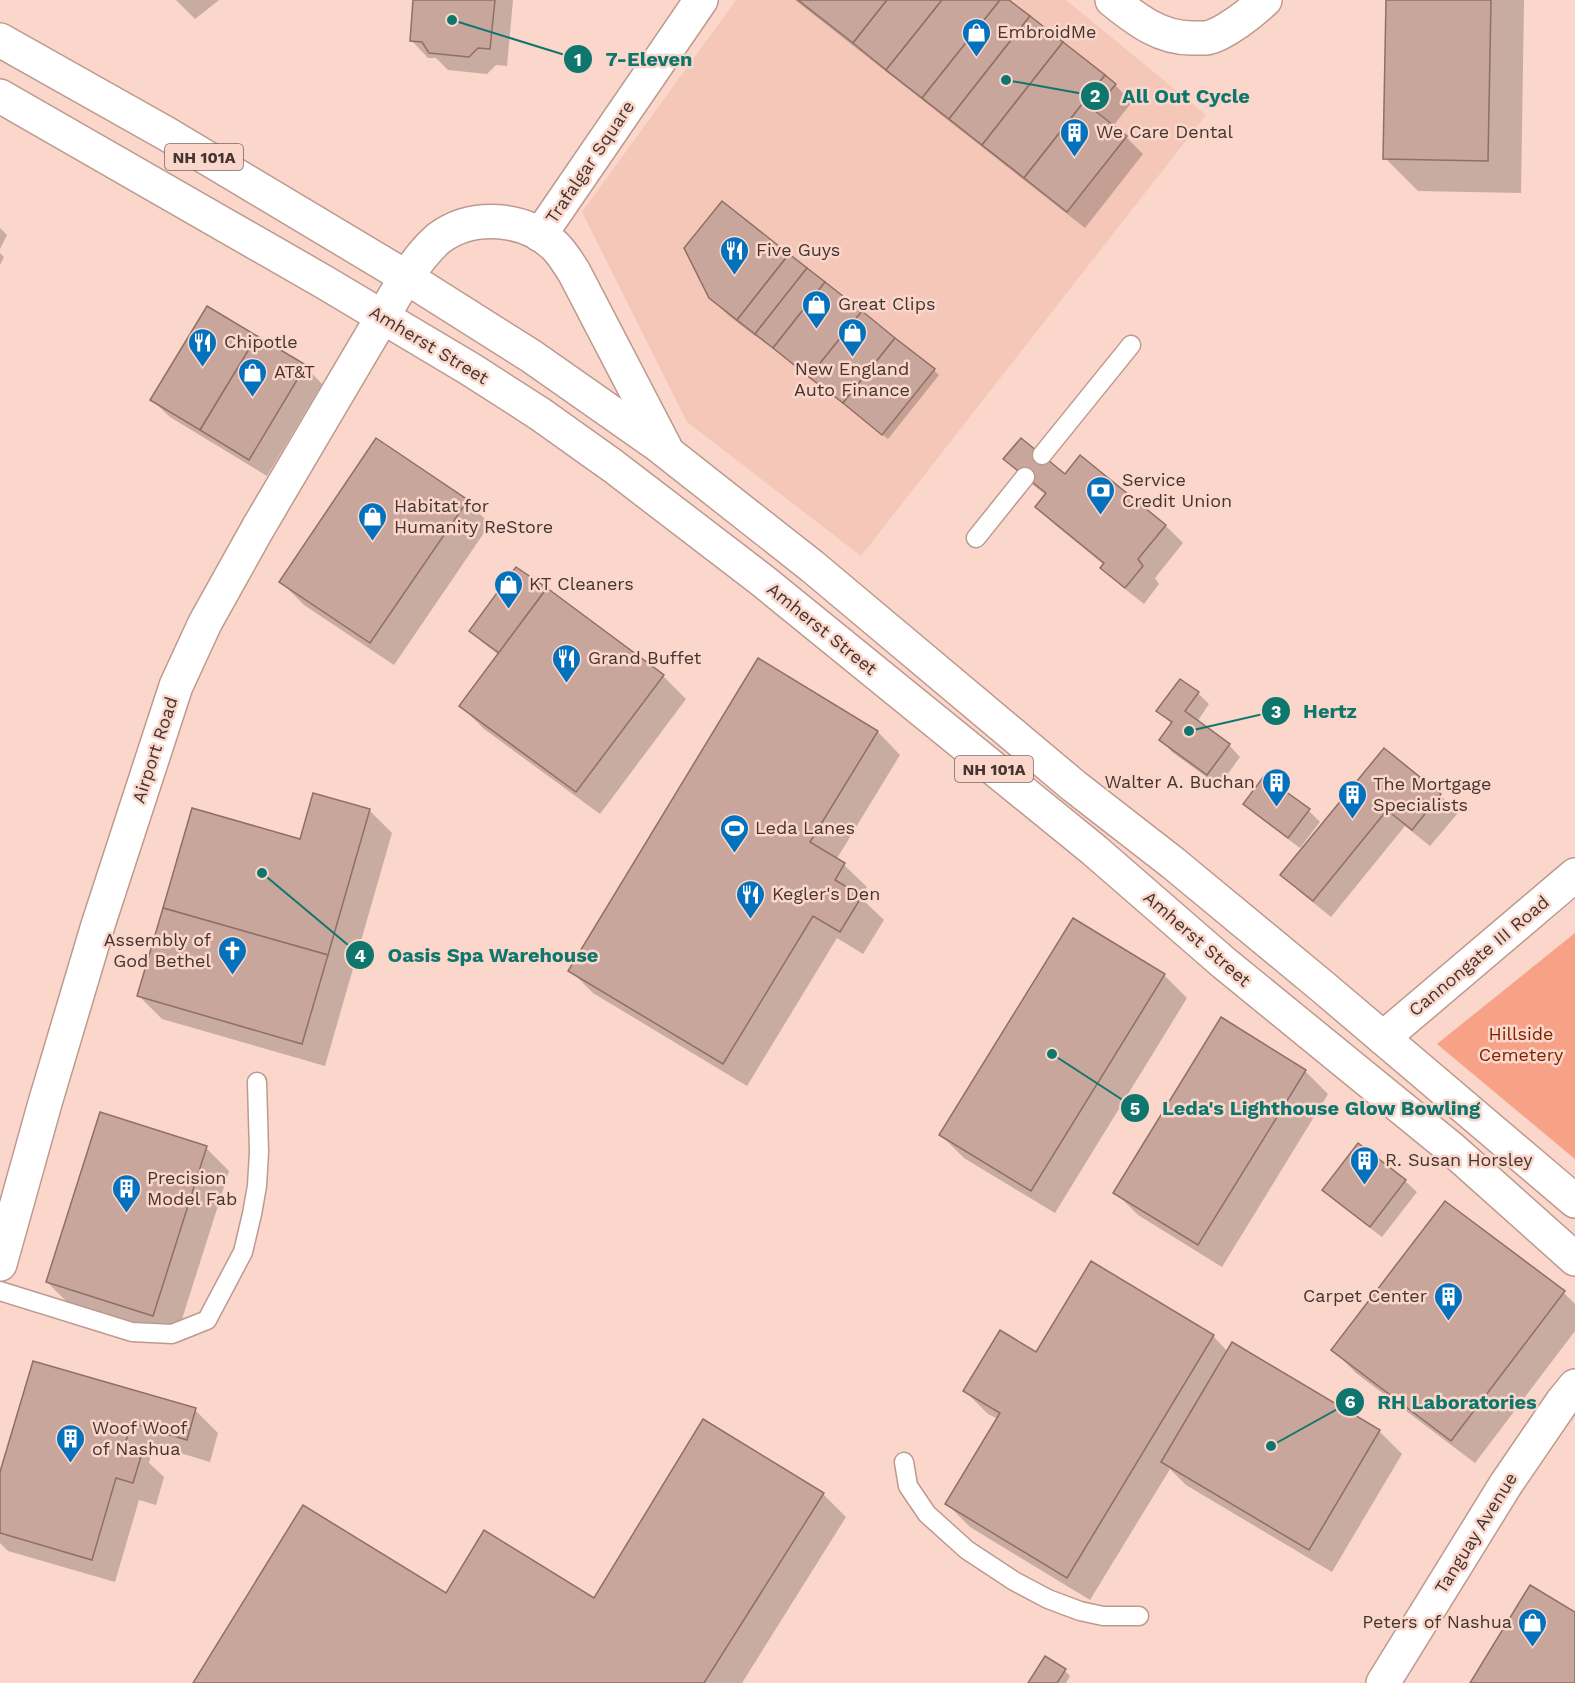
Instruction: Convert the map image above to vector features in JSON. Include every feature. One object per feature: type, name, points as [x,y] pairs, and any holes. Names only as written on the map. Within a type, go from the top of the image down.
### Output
[{"type":"main road","name":"Trafalgar Square","points":[[540,235],[701,0]]},
{"type":"main road","points":[[1112,0],[1155,31],[1181,38],[1208,38],[1247,15],[1265,0]]},
{"type":"main road","name":"NH 101A","points":[[0,40],[167,135],[406,277],[531,356],[642,433],[813,567],[1074,786],[1173,863],[1575,1202]]},
{"type":"main road","name":"Amherst Street","points":[[0,96],[470,369],[540,414],[613,466],[764,581],[1094,850],[1224,963],[1452,1149],[1575,1259]]},
{"type":"main road","name":"Airport Road","points":[[0,1263],[98,925],[176,686],[204,623],[310,438],[406,277],[429,248],[453,230],[467,225],[497,221],[512,223],[540,235],[554,245],[574,272],[669,454]]},
{"type":"main road","name":"Cannongate III Road","points":[[1383,1038],[1575,875]]},
{"type":"main road","name":"Tanguay Avenue","points":[[1383,1683],[1506,1484],[1575,1386]]},
{"type":"lane","points":[[1042,455],[1131,345]]},
{"type":"lane","points":[[976,538],[1025,477]]},
{"type":"lane","points":[[0,1291],[132,1332],[172,1334],[207,1320],[243,1252],[252,1214],[257,1186],[259,1152],[257,1082]]},
{"type":"lane","points":[[904,1462],[908,1486],[927,1514],[967,1550],[1014,1581],[1048,1599],[1080,1611],[1103,1616],[1139,1616]]},
{"type":"shaded area","points":[[736,0],[1066,0],[1206,115],[861,556],[687,422],[582,212]]},
{"type":"green space","name":"Hillside Cemetery","points":[[1575,933],[1575,1159],[1437,1044]]},
{"type":"building","points":[[413,0],[495,0],[490,49],[478,48],[469,57],[429,53],[422,42],[410,41]]},
{"type":"building","points":[[798,0],[887,0],[853,43]]},
{"type":"building","points":[[887,0],[942,0],[886,70],[853,43]]},
{"type":"building","points":[[942,0],[1000,0],[922,98],[886,70]]},
{"type":"building","name":"EmbroidMe","points":[[1000,0],[1009,0],[1030,16],[949,119],[922,98]]},
{"type":"building","points":[[1386,0],[1491,0],[1488,161],[1383,159]]},
{"type":"building","points":[[1030,16],[1063,42],[982,145],[949,119]]},
{"type":"building","points":[[1063,42],[1105,75],[1024,178],[982,145]]},
{"type":"building","name":"We Care Dental","points":[[1105,75],[1116,84],[1094,110],[1127,136],[1067,212],[1024,178]]},
{"type":"building","name":"Five Guys","points":[[722,201],[789,254],[737,320],[709,298],[684,248]]},
{"type":"building","points":[[789,254],[807,268],[755,334],[737,320]]},
{"type":"building","points":[[807,268],[825,282],[773,348],[755,334]]},
{"type":"building","name":"Great Clips","points":[[825,282],[862,311],[809,377],[773,348]]},
{"type":"building","name":"Chipotle","points":[[207,306],[257,336],[200,430],[150,400]]},
{"type":"building","name":"New England Auto Finance","points":[[862,311],[895,338],[843,403],[809,377]]},
{"type":"building","name":"AT&T","points":[[257,336],[306,365],[249,460],[200,430]]},
{"type":"building","points":[[895,338],[935,369],[882,435],[843,403]]},
{"type":"building","name":"Habitat for Humanity ReStore","points":[[376,438],[468,500],[370,643],[279,582]]},
{"type":"building","name":"Service Credit Union","points":[[1021,438],[1065,474],[1080,455],[1166,525],[1138,559],[1143,566],[1125,588],[1100,568],[1104,563],[1035,507],[1046,493],[1003,459]]},
{"type":"building","name":"KT Cleaners","points":[[516,567],[547,588],[499,653],[469,631]]},
{"type":"building","name":"Grand Buffet","points":[[547,588],[664,675],[576,792],[459,706]]},
{"type":"building","name":"Leda Lanes","points":[[758,658],[878,731],[810,842],[845,863],[835,880],[862,896],[840,932],[813,916],[723,1064],[568,971]]},
{"type":"building","points":[[1180,679],[1199,692],[1185,711],[1230,744],[1207,775],[1159,740],[1172,722],[1156,711]]},
{"type":"building","name":"The Mortgage Specialists","points":[[1384,748],[1441,794],[1412,830],[1387,810],[1313,901],[1280,875]]},
{"type":"building","name":"Walter A. Buchan","points":[[1264,776],[1310,809],[1288,838],[1243,804]]},
{"type":"building","points":[[313,793],[370,809],[328,955],[163,908],[192,808],[300,839]]},
{"type":"building","name":"Assembly of God Bethel","points":[[163,908],[328,955],[302,1044],[137,996]]},
{"type":"building","points":[[1073,918],[1165,974],[1031,1191],[939,1135]]},
{"type":"building","points":[[1221,1017],[1306,1070],[1198,1245],[1113,1193]]},
{"type":"building","name":"Precision Model Fab","points":[[100,1112],[207,1146],[153,1316],[46,1282]]},
{"type":"building","name":"R. Susan Horsley","points":[[1358,1143],[1406,1180],[1370,1227],[1322,1190]]},
{"type":"building","name":"Carpet Center","points":[[1445,1201],[1565,1291],[1451,1441],[1331,1350]]},
{"type":"building","points":[[1091,1261],[1214,1335],[1067,1578],[945,1504],[1000,1413],[963,1391],[1000,1330],[1036,1352]]},
{"type":"building","points":[[1232,1342],[1380,1430],[1309,1550],[1161,1462]]},
{"type":"building","name":"Woof Woof of Nashua","points":[[33,1361],[196,1408],[187,1440],[131,1423],[124,1448],[142,1453],[133,1483],[116,1478],[92,1560],[0,1533],[0,1472]]},
{"type":"building","points":[[703,1419],[824,1493],[704,1683],[193,1683],[303,1505],[446,1593],[484,1530],[594,1598]]},
{"type":"building","name":"Peters of Nashua","points":[[1530,1585],[1575,1612],[1575,1683],[1470,1683]]},
{"type":"building","points":[[1045,1656],[1066,1669],[1057,1683],[1028,1683]]},
{"type":"place","name":"7-Eleven","points":[[452,20]]},
{"type":"place","name":"EmbroidMe","points":[[976,58]]},
{"type":"place","name":"All Out Cycle","points":[[1006,80]]},
{"type":"place","name":"We Care Dental","points":[[1075,158]]},
{"type":"place","name":"Five Guys","points":[[735,276]]},
{"type":"place","name":"Great Clips","points":[[817,330]]},
{"type":"place","name":"New England Auto Finance","points":[[852,358]]},
{"type":"place","name":"Chipotle","points":[[203,368]]},
{"type":"place","name":"AT&T","points":[[253,398]]},
{"type":"place","name":"Service Credit Union","points":[[1101,516]]},
{"type":"place","name":"Habitat for Humanity ReStore","points":[[373,542]]},
{"type":"place","name":"KT Cleaners","points":[[508,610]]},
{"type":"place","name":"Grand Buffet","points":[[567,684]]},
{"type":"place","name":"Hertz","points":[[1189,731]]},
{"type":"place","name":"Walter A. Buchan","points":[[1276,808]]},
{"type":"place","name":"The Mortgage Specialists","points":[[1352,820]]},
{"type":"place","name":"Leda Lanes","points":[[734,854]]},
{"type":"place","name":"Oasis Spa Warehouse","points":[[262,873]]},
{"type":"place","name":"Kegler's Den","points":[[751,920]]},
{"type":"place","name":"Assembly of God Bethel","points":[[232,976]]},
{"type":"place","name":"Leda's Lighthouse Glow Bowling","points":[[1052,1054]]},
{"type":"place","name":"R. Susan Horsley","points":[[1364,1186]]},
{"type":"place","name":"Precision Model Fab","points":[[126,1214]]},
{"type":"place","name":"Carpet Center","points":[[1448,1322]]},
{"type":"place","name":"RH Laboratories","points":[[1271,1446]]},
{"type":"place","name":"Woof Woof of Nashua","points":[[71,1464]]},
{"type":"place","name":"Peters of Nashua","points":[[1533,1648]]}]
